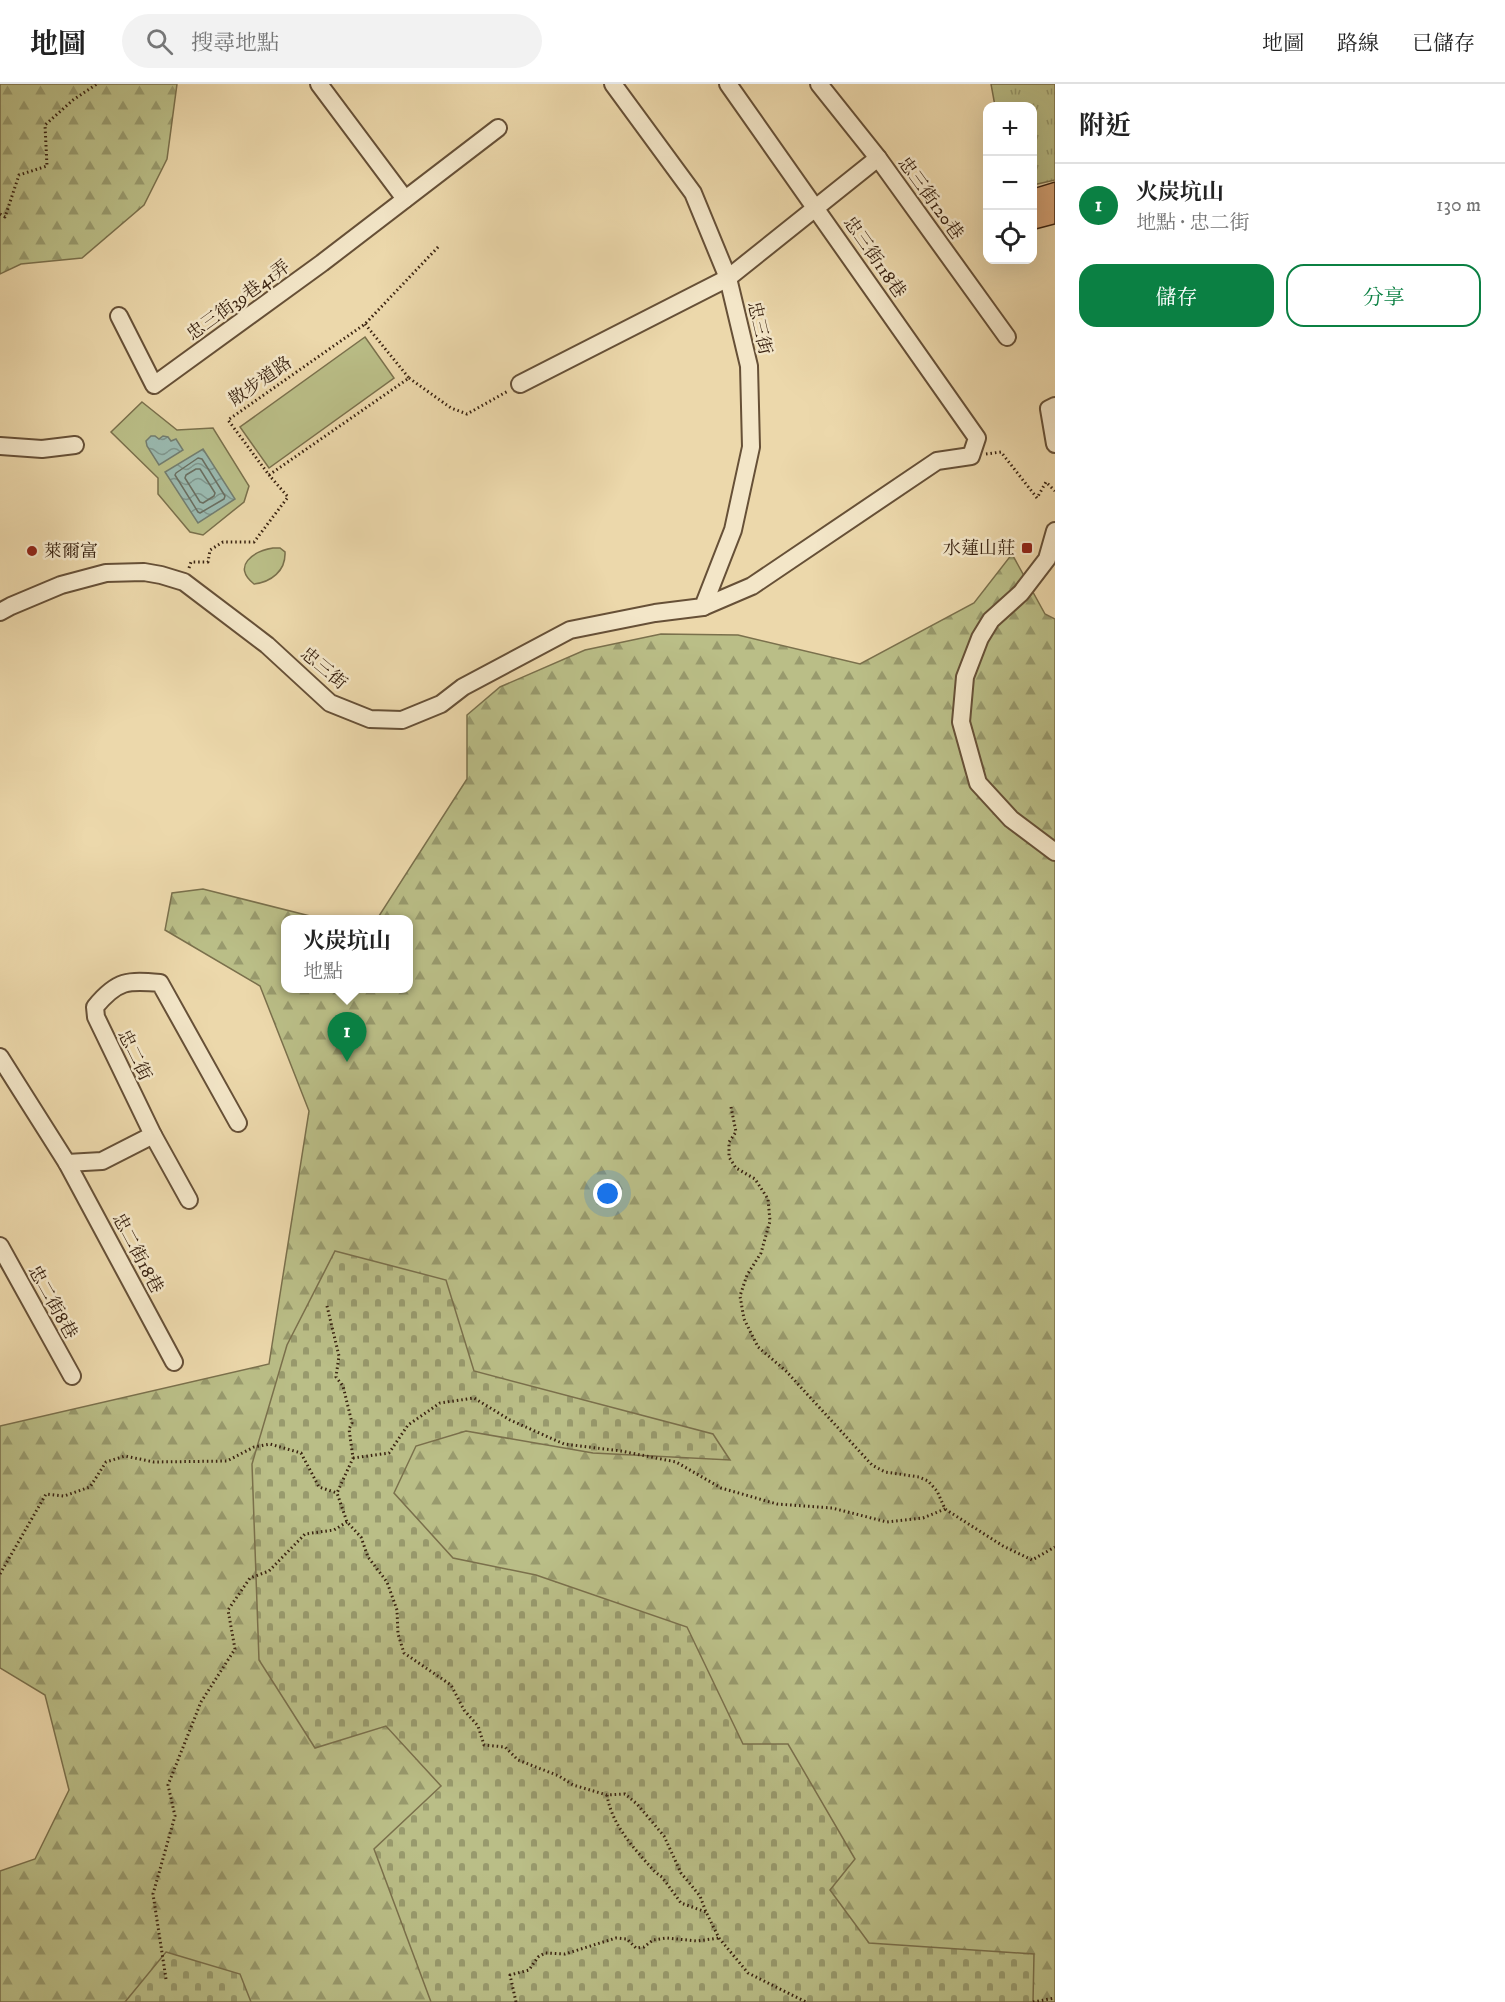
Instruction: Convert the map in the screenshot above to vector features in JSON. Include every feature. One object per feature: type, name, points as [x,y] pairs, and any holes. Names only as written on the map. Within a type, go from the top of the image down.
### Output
[{"type":"street","points":[[319,84],[405,199],[498,128]]},
{"type":"street","name":"忠三街","points":[[613,84],[693,193],[728,278],[748,366],[752,447],[733,530],[703,607]]},
{"type":"street","name":"忠三街118巷","points":[[728,84],[977,438],[971,456]]},
{"type":"street","name":"忠三街120巷","points":[[819,84],[878,158],[1007,338]]},
{"type":"street","points":[[520,384],[728,278],[878,158]]},
{"type":"street","name":"忠三街39巷41弄","points":[[119,316],[154,385],[322,263],[405,199]]},
{"type":"street","points":[[1055,406],[1049,409],[1055,444]]},
{"type":"street","points":[[0,446],[42,449],[75,445]]},
{"type":"street","name":"忠三街","points":[[0,612],[61,585],[106,573],[144,572],[161,575],[183,582],[267,645],[330,703],[370,719],[402,720],[441,704],[463,687],[570,630],[655,613],[703,607],[752,586],[937,461],[971,456]]},
{"type":"street","points":[[1055,531],[1051,561],[991,620],[980,638],[965,677],[961,723],[978,783],[1011,819],[1055,852]]},
{"type":"street","name":"忠二街","points":[[153,1135],[96,1017],[95,1007],[103,997],[117,986],[135,981],[160,983],[238,1124]]},
{"type":"street","points":[[0,1057],[67,1163],[102,1161],[153,1135],[189,1200]]},
{"type":"street","name":"忠二街18巷","points":[[67,1163],[174,1362]]},
{"type":"street","name":"忠二街8巷","points":[[0,1246],[72,1376]]},
{"type":"path","points":[[0,214],[5,217],[19,175],[47,166],[45,125],[73,100],[97,84]]},
{"type":"path","name":"散步道路","points":[[183,582],[191,562],[208,562],[210,550],[223,542],[254,542],[288,497],[269,476],[228,420],[365,324],[440,245]]},
{"type":"path","points":[[365,324],[409,378],[451,408],[467,414],[520,384]]},
{"type":"path","points":[[269,476],[409,378]]},
{"type":"path","points":[[971,456],[1000,452],[1037,498],[1046,482],[1055,491]]},
{"type":"path","points":[[731,1107],[736,1132],[729,1142],[729,1157],[736,1168],[755,1179],[768,1199],[770,1221],[761,1253],[747,1275],[740,1296],[744,1319],[758,1347],[786,1371],[872,1465],[885,1472],[919,1477],[928,1481],[937,1491],[945,1509],[1003,1546],[1032,1560],[1055,1546]]},
{"type":"path","points":[[327,1306],[339,1356],[336,1377],[343,1386],[352,1424],[349,1430],[353,1458],[337,1493],[347,1522],[361,1537],[368,1557],[387,1582],[397,1610],[398,1634],[404,1653],[451,1685],[464,1710],[478,1726],[484,1745],[505,1747],[518,1760],[559,1776],[573,1785],[607,1795],[625,1794],[637,1804],[664,1836],[681,1873],[700,1896],[719,1938],[748,1973],[807,2002]]},
{"type":"path","points":[[353,1458],[389,1453],[408,1425],[440,1403],[474,1398],[510,1420],[564,1444],[621,1451],[676,1462],[721,1488],[777,1504],[832,1508],[886,1522],[923,1518],[945,1509]]},
{"type":"path","points":[[0,1574],[46,1494],[64,1497],[90,1487],[106,1462],[126,1456],[154,1462],[227,1461],[254,1446],[270,1444],[301,1454],[319,1487],[337,1493]]},
{"type":"path","points":[[166,1979],[153,1894],[175,1816],[168,1785],[201,1702],[235,1649],[228,1610],[250,1578],[269,1571],[305,1534],[334,1530],[347,1522]]},
{"type":"path","points":[[607,1795],[609,1809],[620,1831],[655,1872],[662,1876],[681,1903],[706,1912]]},
{"type":"path","points":[[516,2002],[510,1975],[529,1970],[538,1957],[545,1953],[565,1954],[616,1938],[627,1939],[636,1948],[644,1947],[653,1940],[667,1938],[697,1941],[719,1938]]},
{"type":"path","points":[[1033,2002],[1055,1998]]},
{"type":"green space","points":[[0,84],[177,84],[167,159],[144,205],[82,258],[21,264],[0,274]]},
{"type":"green space","points":[[991,84],[1055,84],[1055,180],[1037,184],[1037,102],[994,102]]},
{"type":"green space","points":[[365,337],[394,378],[269,468],[240,427]]},
{"type":"green space","points":[[142,402],[177,430],[213,428],[249,486],[244,502],[203,535],[190,532],[158,494],[158,478],[111,432]]},
{"type":"green space","points":[[280,548],[285,552],[283,565],[272,578],[254,584],[247,577],[245,565],[259,552]]},
{"type":"green space","points":[[1012,554],[1045,614],[1055,619],[1055,2002],[0,2002],[0,1871],[35,1859],[69,1790],[45,1695],[0,1668],[0,1426],[269,1364],[309,1111],[260,986],[165,930],[172,893],[203,889],[306,915],[281,915],[281,993],[413,993],[413,915],[380,915],[467,779],[467,715],[500,687],[585,650],[661,634],[738,635],[860,664],[974,603]]},
{"type":"green space","points":[[335,1251],[446,1280],[474,1371],[713,1434],[730,1460],[593,1453],[466,1431],[416,1446],[394,1493],[453,1558],[536,1575],[687,1627],[743,1744],[788,1744],[855,1859],[830,1890],[869,1943],[1034,1954],[1033,2002],[431,2002],[374,1849],[441,1786],[386,1726],[315,1748],[259,1660],[252,1464],[287,1345]]},
{"type":"green space","points":[[166,1952],[240,1974],[251,2002],[125,2002]]},
{"type":"water","points":[[151,436],[159,439],[163,436],[168,437],[171,441],[176,439],[183,450],[159,465],[147,446],[146,441]]},
{"type":"water","points":[[203,449],[235,499],[198,523],[165,472]]},
{"type":"building","points":[[1055,182],[1055,224],[1037,229],[1037,210],[1037,187]]},
{"type":"place","name":"水蓮山莊","points":[[1027,548]]},
{"type":"place","name":"萊爾富","points":[[32,551]]},
{"type":"place","name":"火炭坑山","points":[[347,1062]]}]
